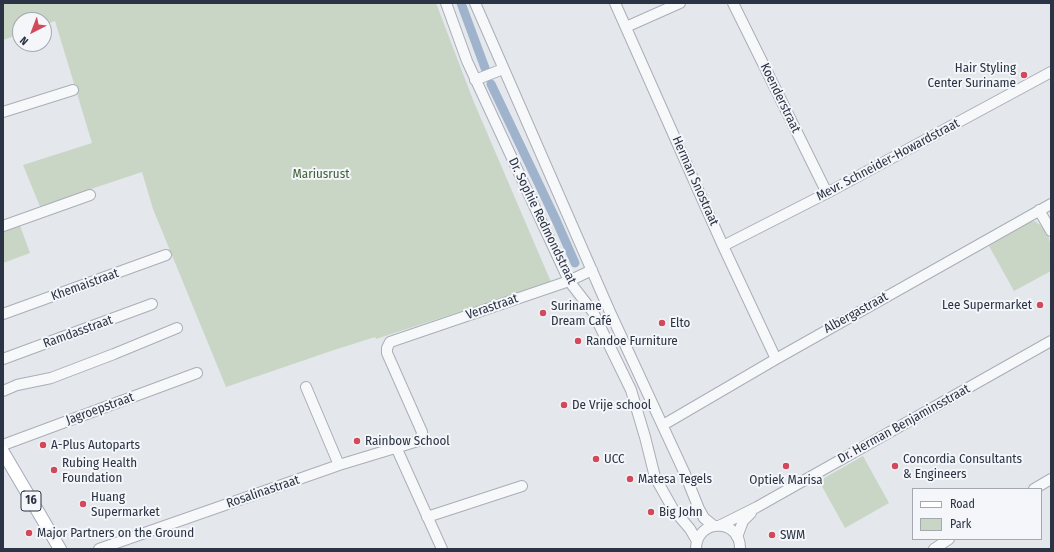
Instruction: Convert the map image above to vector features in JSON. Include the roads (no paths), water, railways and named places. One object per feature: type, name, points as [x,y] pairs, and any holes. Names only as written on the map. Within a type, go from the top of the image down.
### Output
[{"type":"main road","name":"16","points":[[3,452],[60,549]]},
{"type":"street","name":"Dr. Sophie Redmondstraat","points":[[446,3],[467,62],[569,281],[593,312],[631,390],[655,477],[673,509],[690,529],[697,545]]},
{"type":"street","name":"Dr. Sophie Redmondstraat","points":[[475,3],[503,70],[592,270],[686,474],[702,515],[717,526],[730,529],[737,536]]},
{"type":"street","name":"Herman Snostraat","points":[[616,3],[724,246],[776,358]]},
{"type":"street","points":[[626,27],[680,3]]},
{"type":"street","name":"Koenderstraat","points":[[733,3],[827,193]]},
{"type":"street","points":[[475,80],[503,70]]},
{"type":"street","name":"Mevr. Schneider-Howardstraat","points":[[724,246],[827,193],[1051,72]]},
{"type":"street","points":[[3,112],[73,90]]},
{"type":"street","points":[[3,226],[90,195]]},
{"type":"street","name":"Albergastraat","points":[[663,425],[776,358],[1051,204]]},
{"type":"street","points":[[1039,210],[1051,231]]},
{"type":"street","name":"Khemaistraat","points":[[3,314],[166,255]]},
{"type":"street","name":"Verastraat","points":[[422,432],[386,354],[390,342],[569,281],[592,270]]},
{"type":"street","name":"Ramdasstraat","points":[[3,359],[152,304]]},
{"type":"street","points":[[3,391],[17,385],[51,378],[177,328]]},
{"type":"street","name":"Dr. Herman Benjaminsstraat","points":[[697,545],[702,532],[710,527],[717,526],[757,507],[1051,341]]},
{"type":"street","name":"Jagroepstraat","points":[[3,445],[197,373]]},
{"type":"street","points":[[306,387],[339,465]]},
{"type":"street","name":"Rosalinastraat","points":[[99,549],[339,465],[418,441],[422,432]]},
{"type":"street","points":[[396,447],[442,549]]},
{"type":"street","points":[[1036,488],[1051,479]]},
{"type":"street","points":[[427,517],[522,486]]},
{"type":"street","name":"Dr. Herman Benjaminsstraat","points":[[737,536],[743,521],[757,507]]},
{"type":"street","points":[[737,536],[740,548]]},
{"type":"street","points":[[934,549],[948,540]]},
{"type":"waterway","points":[[461,3],[485,68]]},
{"type":"waterway","points":[[491,84],[575,263]]},
{"type":"place","name":"Hair Styling Center Suriname","points":[[1024,75]]},
{"type":"place","name":"Lee Supermarket","points":[[1040,305]]},
{"type":"place","name":"Suriname Dream Café","points":[[543,313]]},
{"type":"place","name":"Elto","points":[[662,323]]},
{"type":"place","name":"Randoe Furniture","points":[[578,341]]},
{"type":"place","name":"De Vrije school","points":[[564,405]]},
{"type":"place","name":"Rainbow School","points":[[357,441]]},
{"type":"place","name":"A-Plus Autoparts","points":[[43,445]]},
{"type":"place","name":"UCC","points":[[596,459]]},
{"type":"place","name":"Optiek Marisa","points":[[786,466]]},
{"type":"place","name":"Concordia Consultants & Engineers","points":[[895,466]]},
{"type":"place","name":"Rubing Health Foundation","points":[[54,470]]},
{"type":"place","name":"Matesa Tegels","points":[[630,479]]},
{"type":"place","name":"Huang Supermarket","points":[[83,504]]},
{"type":"place","name":"Big John","points":[[651,512]]},
{"type":"place","name":"Major Partners on the Ground","points":[[29,533]]},
{"type":"place","name":"SWM","points":[[772,535]]},
{"type":"park label","name":"Mariusrust","points":[[321,174]]}]
